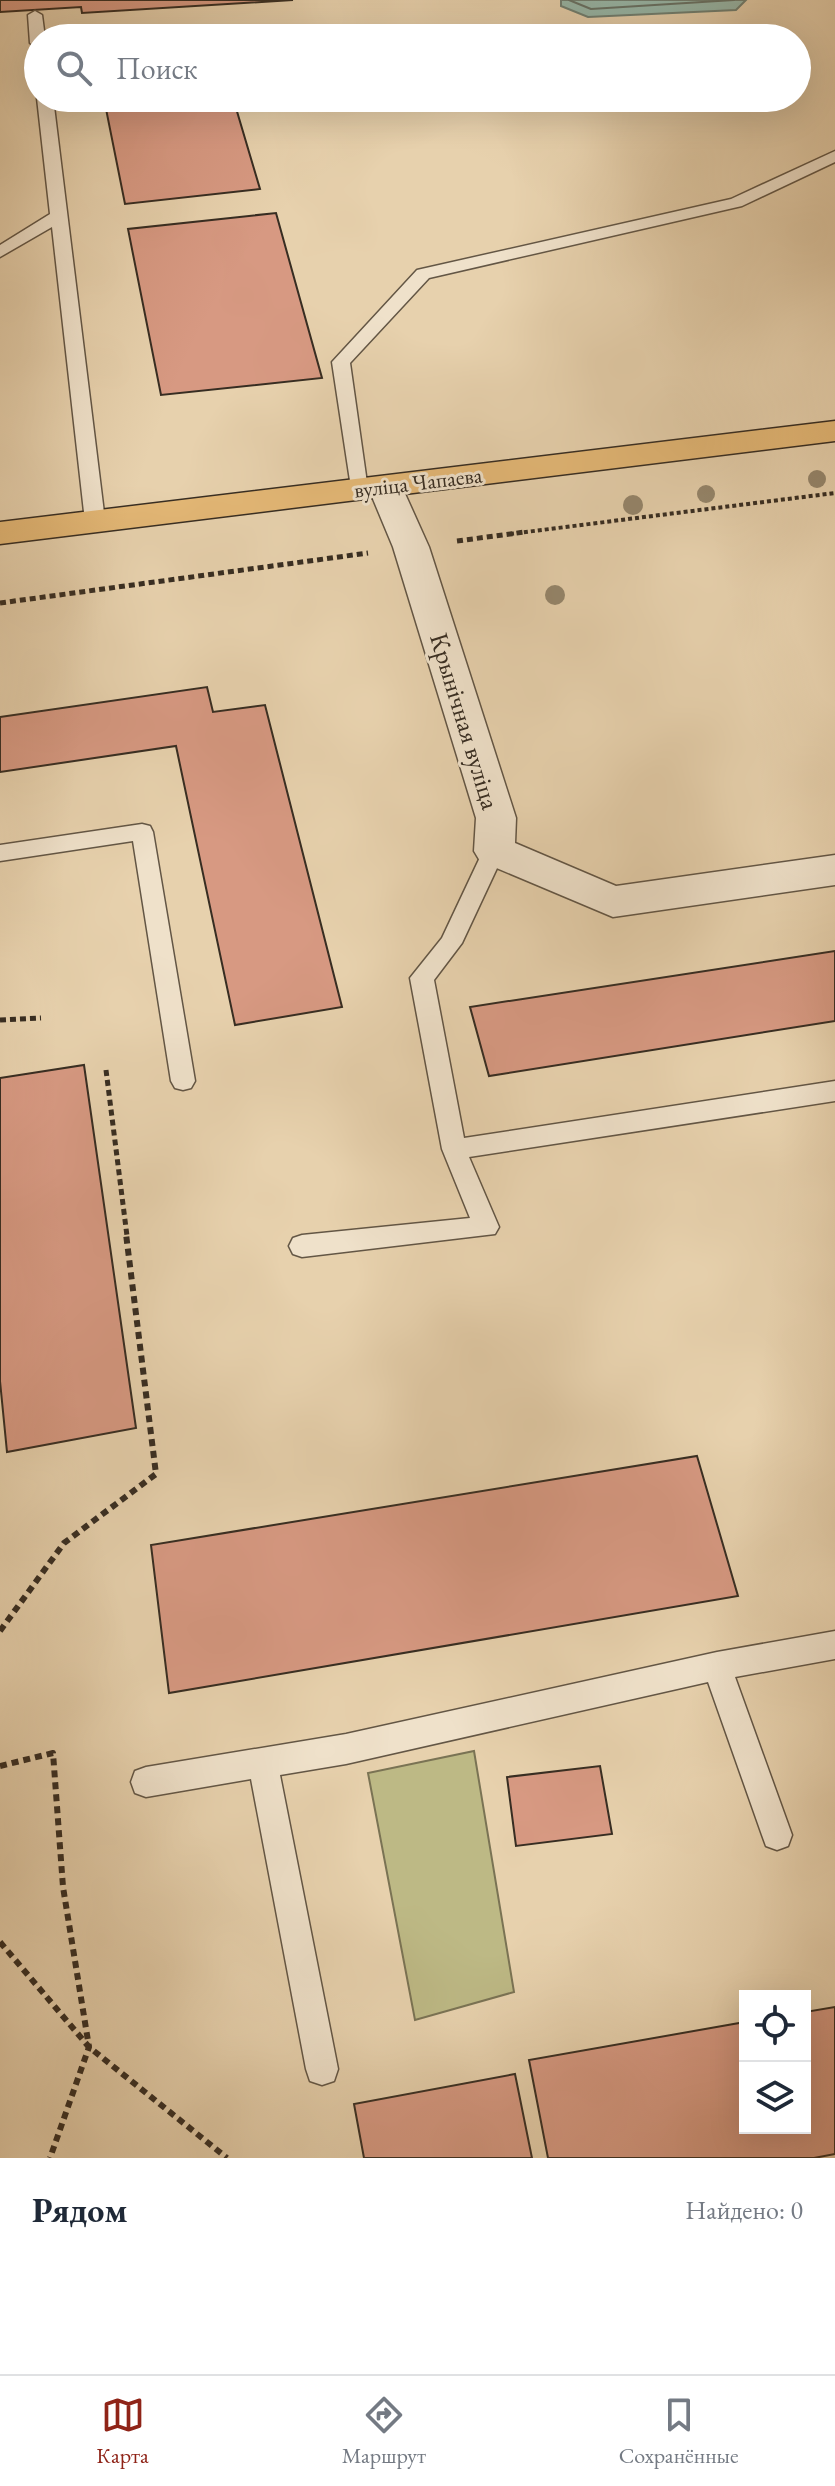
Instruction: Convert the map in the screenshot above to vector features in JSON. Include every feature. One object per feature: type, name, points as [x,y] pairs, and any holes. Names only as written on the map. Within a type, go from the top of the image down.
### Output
[{"type":"main road","name":"вуліца Чапаева","points":[[0,533],[835,431]]},
{"type":"street","name":"Крынічная вуліца","points":[[372,488],[411,547],[496,818],[494,851]]},
{"type":"street","points":[[494,851],[613,902],[835,870]]},
{"type":"lane","points":[[35,15],[36,24]]},
{"type":"lane","points":[[47,112],[95,521]]},
{"type":"lane","points":[[372,488],[341,362],[423,274],[736,203],[835,156]]},
{"type":"lane","points":[[0,252],[58,216]]},
{"type":"lane","points":[[0,853],[142,832],[183,1081]]},
{"type":"lane","points":[[302,1246],[486,1227],[454,1149],[422,978],[451,943],[494,851]]},
{"type":"lane","points":[[454,1149],[835,1091]]},
{"type":"lane","points":[[146,1782],[346,1749],[717,1666],[835,1645]]},
{"type":"lane","points":[[717,1666],[777,1835]]},
{"type":"lane","points":[[263,1763],[322,2069]]},
{"type":"path","points":[[0,603],[835,493]]},
{"type":"path","points":[[0,1020],[41,1018]]},
{"type":"path","points":[[0,1631],[64,1543],[156,1474],[106,1070]]},
{"type":"path","points":[[0,1766],[53,1753],[63,1887],[89,2047],[50,2158]]},
{"type":"path","points":[[0,1942],[89,2047],[227,2158]]},
{"type":"shaded area","points":[[474,1751],[514,1992],[415,2020],[368,1773]]},
{"type":"water","points":[[561,0],[746,0],[736,10],[588,17],[561,6]]},
{"type":"building","points":[[0,0],[293,0],[82,13],[81,7],[0,12]]},
{"type":"building","points":[[107,112],[237,112],[260,189],[125,204]]},
{"type":"building","points":[[276,213],[322,378],[161,395],[128,229]]},
{"type":"building","points":[[207,687],[213,712],[265,705],[342,1007],[235,1025],[176,746],[0,772],[0,717]]},
{"type":"building","points":[[835,951],[835,1021],[489,1076],[470,1007]]},
{"type":"building","points":[[84,1065],[136,1428],[7,1452],[0,1381],[0,1078]]},
{"type":"building","points":[[697,1456],[738,1596],[169,1693],[151,1545]]},
{"type":"building","points":[[600,1766],[612,1834],[516,1846],[507,1777]]},
{"type":"building","points":[[835,2007],[835,2154],[814,2158],[548,2158],[529,2060],[739,2023],[739,2134],[811,2134],[811,2011]]},
{"type":"building","points":[[515,2074],[532,2158],[364,2158],[354,2104]]}]
